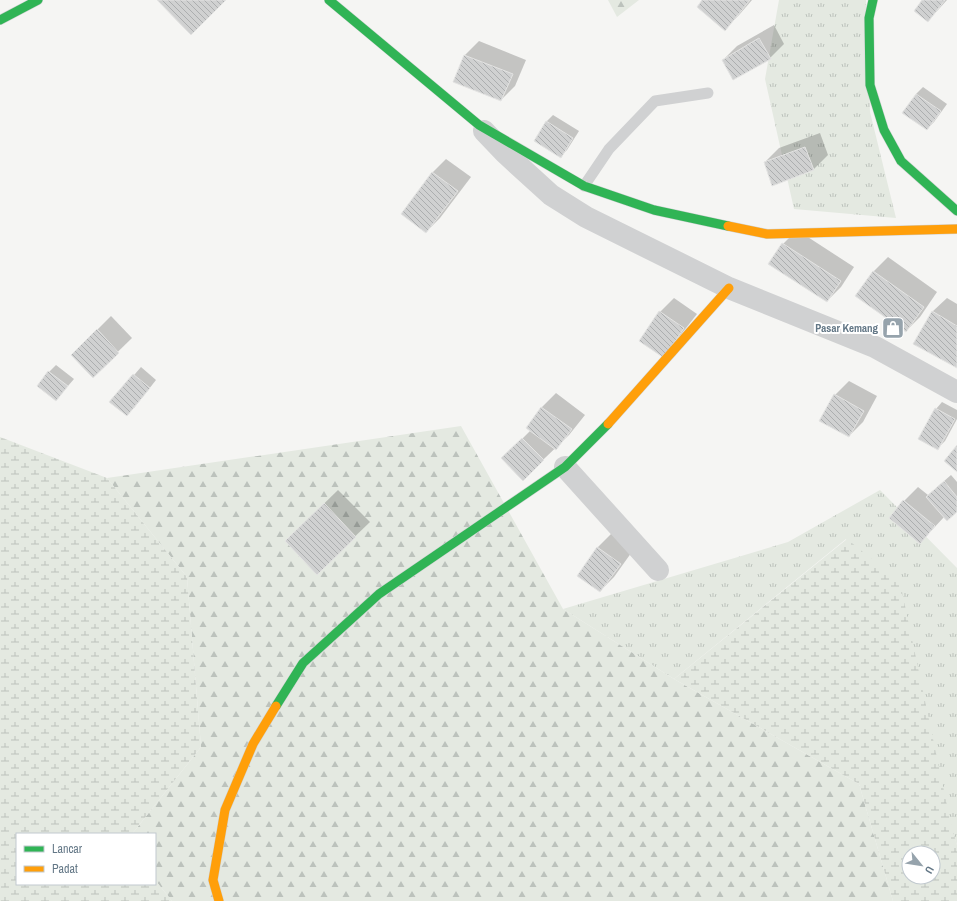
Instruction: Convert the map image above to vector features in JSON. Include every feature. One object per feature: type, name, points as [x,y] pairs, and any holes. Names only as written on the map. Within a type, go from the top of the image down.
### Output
[{"type":"street","points":[[0,20],[38,0]]},
{"type":"street","points":[[329,0],[479,125],[505,153],[552,195],[586,217],[729,288],[875,347],[957,392]]},
{"type":"street","points":[[873,0],[869,18],[870,85],[884,130],[901,161],[957,211]]},
{"type":"street","points":[[479,125],[584,186],[654,210],[767,234],[957,228]]},
{"type":"street","points":[[219,901],[212,880],[225,810],[252,744],[303,663],[379,594],[565,467],[615,417],[729,288]]},
{"type":"street","points":[[565,467],[658,570]]},
{"type":"lane","points":[[584,186],[609,149],[656,101],[708,93]]},
{"type":"green space","points":[[608,0],[639,0],[617,17]]},
{"type":"green space","points":[[779,0],[866,0],[870,112],[896,218],[794,209],[765,79]]},
{"type":"green space","points":[[461,426],[563,609],[674,679],[859,784],[893,901],[172,901],[156,881],[156,833],[133,833],[201,747],[187,577],[107,478]]},
{"type":"green space","points":[[0,437],[107,478],[187,577],[201,747],[133,833],[16,833],[16,885],[156,885],[156,881],[172,901],[0,901]]},
{"type":"green space","points":[[880,490],[957,568],[957,845],[846,539],[674,679],[563,609],[788,542]]},
{"type":"green space","points":[[847,539],[900,582],[952,829],[957,845],[957,901],[893,901],[859,784],[674,679]]},
{"type":"building","points":[[157,0],[226,0],[191,35]]},
{"type":"building","points":[[702,0],[750,0],[725,31],[697,7]]},
{"type":"building","points":[[922,0],[945,0],[928,22],[914,11]]},
{"type":"building","points":[[759,38],[771,59],[733,80],[722,60]]},
{"type":"building","points":[[464,55],[513,74],[501,101],[453,82]]},
{"type":"building","points":[[916,94],[941,111],[927,130],[902,113]]},
{"type":"building","points":[[546,121],[573,138],[561,158],[534,141]]},
{"type":"building","points":[[805,147],[814,170],[772,186],[764,162]]},
{"type":"building","points":[[432,172],[458,191],[426,233],[401,214]]},
{"type":"building","points":[[782,243],[841,281],[827,302],[768,264]]},
{"type":"building","points":[[873,271],[924,307],[906,332],[855,296]]},
{"type":"building","points":[[659,311],[684,328],[664,358],[639,341]]},
{"type":"building","points":[[932,311],[957,326],[957,368],[913,344]]},
{"type":"building","points":[[97,329],[119,353],[93,378],[71,355]]},
{"type":"building","points":[[48,371],[68,386],[56,401],[37,386]]},
{"type":"building","points":[[133,374],[150,388],[127,416],[109,402]]},
{"type":"building","points":[[834,394],[864,411],[849,437],[819,421]]},
{"type":"building","points":[[541,407],[572,429],[556,450],[526,428]]},
{"type":"building","points":[[935,408],[955,419],[938,450],[918,439]]},
{"type":"building","points":[[522,438],[544,460],[523,481],[501,458]]},
{"type":"building","points":[[957,445],[957,472],[944,461]]},
{"type":"building","points":[[944,481],[957,497],[957,512],[947,521],[926,497]]},
{"type":"building","points":[[903,500],[935,526],[920,544],[889,518]]},
{"type":"building","points":[[324,503],[356,537],[317,575],[285,541]]},
{"type":"building","points":[[597,547],[621,564],[600,592],[577,576]]},
{"type":"traffic: fast","points":[[0,20],[38,0]]},
{"type":"traffic: fast","points":[[329,0],[479,125],[584,186],[654,210],[728,226]]},
{"type":"traffic: fast","points":[[873,0],[869,18],[870,85],[884,130],[901,161],[957,211]]},
{"type":"traffic: fast","points":[[276,706],[303,663],[379,594],[565,467],[608,424]]},
{"type":"traffic: slow","points":[[728,226],[767,234],[957,229]]},
{"type":"traffic: slow","points":[[608,424],[729,288]]},
{"type":"traffic: slow","points":[[219,901],[213,880],[225,810],[253,744],[276,706]]},
{"type":"place","name":"Pasar Kemang","points":[[893,328]]}]
